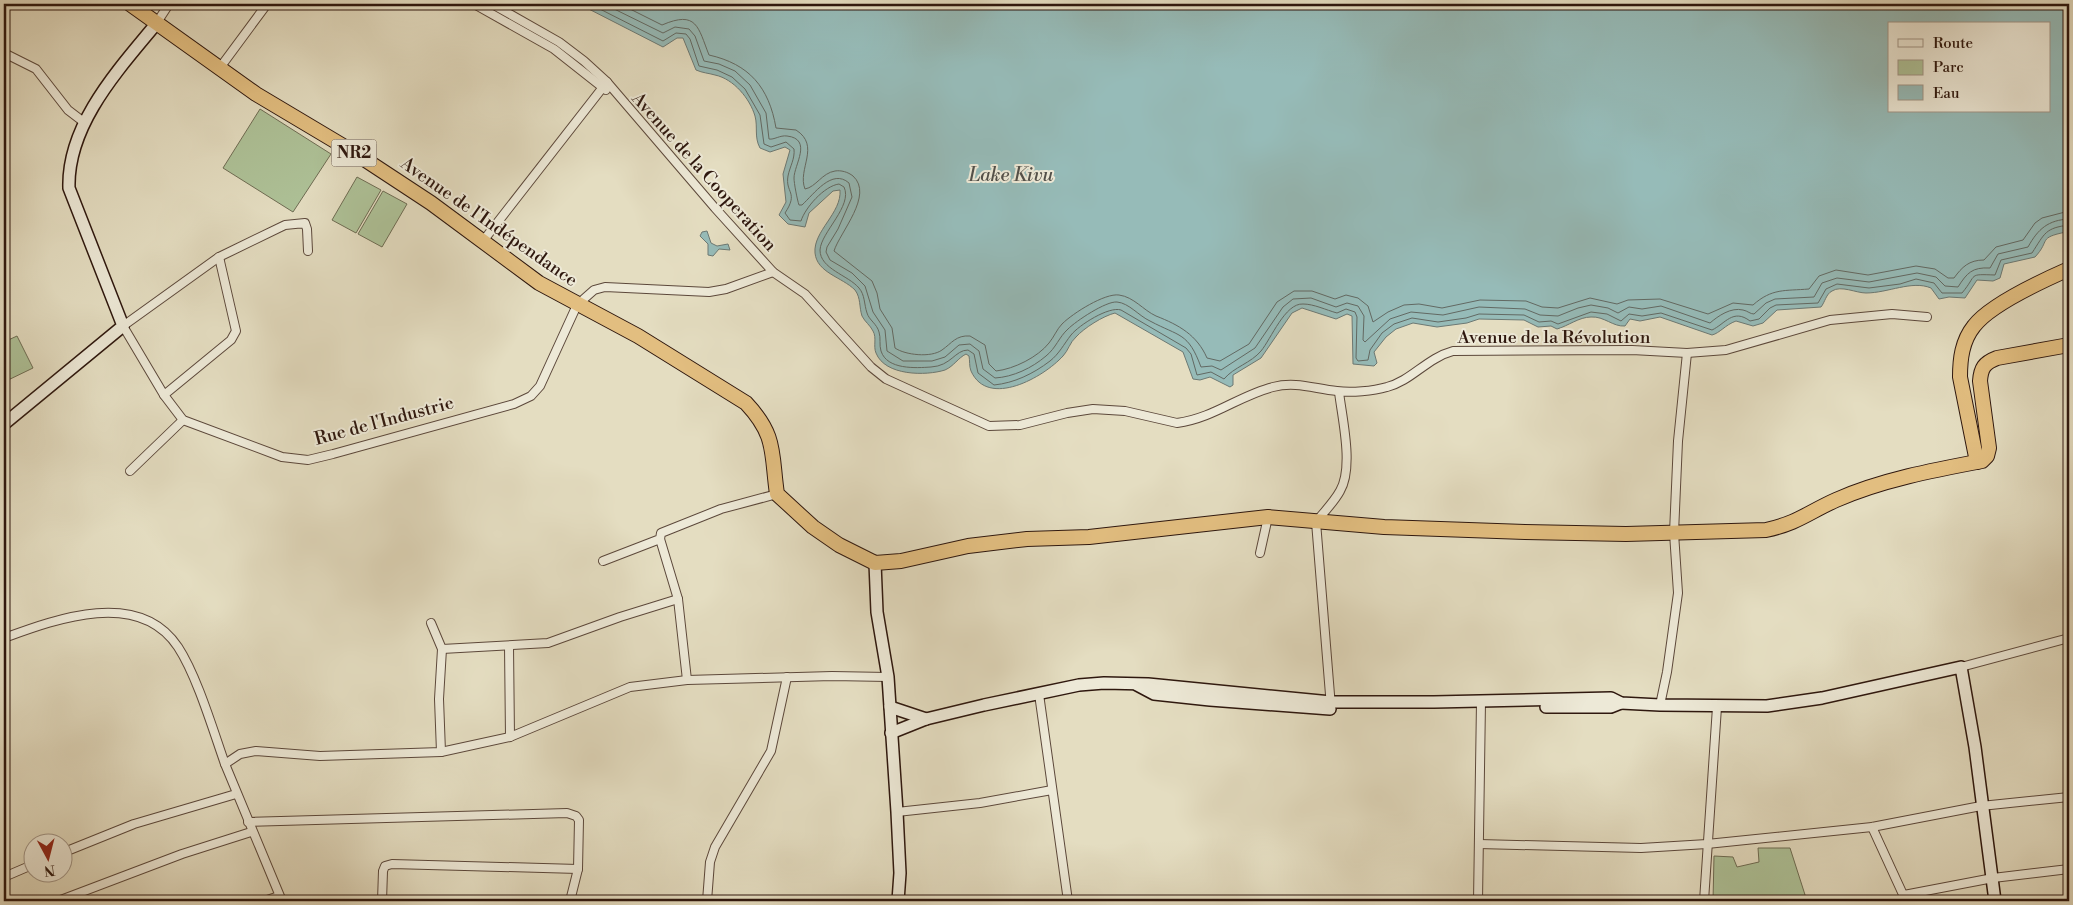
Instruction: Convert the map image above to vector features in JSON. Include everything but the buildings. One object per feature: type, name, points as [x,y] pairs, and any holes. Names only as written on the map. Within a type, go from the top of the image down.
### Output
[{"type":"highway","name":"Avenue de l'Indépendance","points":[[130,4],[219,69],[291,116],[355,153],[483,241],[539,283],[638,336],[746,403],[760,418],[769,434],[774,451],[777,494]]},
{"type":"highway","points":[[1976,462],[1960,377],[1960,363],[1968,336],[1975,325],[1992,310],[2069,269]]},
{"type":"highway","points":[[777,494],[813,527],[839,545],[876,563],[901,561],[968,546],[1027,539],[1089,536],[1268,517],[1431,529],[1674,533],[1766,530],[1788,526],[1836,500],[1902,478],[1982,461],[1987,456],[1989,448],[1980,381],[1981,370],[1987,362],[1997,358],[2069,345]]},
{"type":"street","points":[[130,471],[183,420],[164,395],[123,326],[69,188],[69,173],[74,144],[85,123],[125,63],[156,24],[168,4]]},
{"type":"street","points":[[219,69],[267,4]]},
{"type":"street","points":[[474,4],[556,46]]},
{"type":"street","points":[[493,15],[495,6],[556,46]]},
{"type":"street","name":"Avenue de la Cooperation","points":[[556,46],[613,91],[773,272]]},
{"type":"street","points":[[4,53],[36,69],[68,110],[85,123]]},
{"type":"street","points":[[483,241],[604,85]]},
{"type":"street","points":[[4,424],[123,326],[219,257],[285,225],[297,223],[304,223],[307,230],[308,251]]},
{"type":"street","points":[[164,395],[231,340],[236,331],[219,257]]},
{"type":"street","name":"Rue de l'Industrie","points":[[183,420],[282,457],[308,460],[514,404],[531,396],[540,386],[577,305],[594,290],[605,287],[708,292],[726,289],[773,272]]},
{"type":"street","name":"Avenue de la Révolution","points":[[773,272],[805,294],[871,367],[886,379],[989,426],[1020,425],[1067,413],[1093,409],[1125,411],[1177,423],[1214,413],[1272,387],[1297,383],[1339,392],[1386,388],[1398,383],[1438,355],[1453,351],[1632,350],[1687,352],[1726,350],[1830,320],[1892,314],[1927,317]]},
{"type":"street","points":[[1660,705],[1667,672],[1678,593],[1674,533],[1678,441],[1687,352]]},
{"type":"street","points":[[1331,705],[1316,522],[1340,491],[1344,482],[1347,462],[1339,392]]},
{"type":"street","points":[[687,680],[678,599],[660,539],[661,533],[721,508],[777,494]]},
{"type":"street","points":[[1260,553],[1268,517]]},
{"type":"street","points":[[604,561],[660,539]]},
{"type":"street","points":[[876,563],[877,612],[888,677],[897,812],[900,873],[898,901]]},
{"type":"street","points":[[442,649],[548,643],[620,617],[678,599]]},
{"type":"street","points":[[4,638],[56,619],[86,614],[114,613],[141,618],[161,629],[178,646],[188,666],[251,832],[280,898],[264,901]]},
{"type":"street","points":[[431,623],[442,649],[439,699],[441,752]]},
{"type":"street","points":[[891,733],[926,718],[1079,685],[1104,683],[1148,684],[1210,696],[1331,705],[1481,706],[1569,703],[1611,698],[1621,703],[1660,705],[1768,706],[1822,698],[1961,667],[2069,638]]},
{"type":"street","points":[[509,646],[510,737]]},
{"type":"street","points":[[1961,667],[1995,901]]},
{"type":"street","points":[[225,764],[240,754],[256,751],[320,756],[441,752],[510,737],[630,687],[687,680],[787,677],[888,677]]},
{"type":"street","points":[[707,901],[710,862],[715,847],[771,751],[787,677]]},
{"type":"street","points":[[1039,694],[1068,901]]},
{"type":"street","points":[[1478,901],[1481,706]]},
{"type":"street","points":[[890,707],[926,718]]},
{"type":"street","points":[[1704,901],[1718,707]]},
{"type":"street","points":[[897,812],[980,803],[1052,790]]},
{"type":"street","points":[[72,849],[134,824],[236,794]]},
{"type":"street","points":[[1479,844],[1641,848],[1707,844],[1872,827],[1981,806],[2069,797]]},
{"type":"street","points":[[248,822],[567,813],[576,816],[578,820],[578,869],[570,901]]},
{"type":"street","points":[[1872,827],[1905,898],[1993,878],[2069,870]]},
{"type":"street","points":[[58,901],[182,854],[251,832]]},
{"type":"street","points":[[382,901],[383,871],[385,866],[392,864],[578,869]]},
{"type":"street","points":[[4,877],[22,869]]},
{"type":"green space","points":[[260,109],[331,154],[293,212],[223,168]]},
{"type":"green space","points":[[357,177],[381,190],[356,233],[332,220]]},
{"type":"green space","points":[[383,191],[407,204],[382,247],[358,234]]},
{"type":"green space","points":[[17,336],[33,368],[4,382],[4,342]]},
{"type":"green space","points":[[1758,848],[1790,848],[1807,901],[1713,901],[1714,856],[1733,857],[1737,867],[1759,862]]},
{"type":"water","name":"Lake Kivu","points":[[579,4],[2069,4],[2069,223],[2066,232],[2051,236],[2046,240],[2035,257],[2004,264],[2000,278],[1993,281],[1977,280],[1965,298],[1949,297],[1939,299],[1931,288],[1916,285],[1866,293],[1836,289],[1828,294],[1821,307],[1777,310],[1763,323],[1753,326],[1736,321],[1712,335],[1660,317],[1640,321],[1630,319],[1625,326],[1621,326],[1600,318],[1587,317],[1557,329],[1551,326],[1538,327],[1524,320],[1479,319],[1467,323],[1437,327],[1413,323],[1396,329],[1386,337],[1374,352],[1377,363],[1374,366],[1353,364],[1352,316],[1347,314],[1336,319],[1302,308],[1292,313],[1261,358],[1233,375],[1233,385],[1230,387],[1210,377],[1200,380],[1193,379],[1183,352],[1115,313],[1099,320],[1084,330],[1074,339],[1063,356],[1043,373],[1016,386],[990,388],[979,382],[971,371],[969,356],[966,354],[945,370],[927,373],[897,370],[881,361],[875,350],[875,339],[872,329],[862,316],[857,293],[850,285],[825,270],[817,260],[815,253],[818,237],[837,206],[840,190],[833,191],[809,213],[805,227],[788,224],[779,215],[786,202],[783,174],[790,150],[785,147],[770,152],[760,148],[757,140],[755,116],[745,97],[735,85],[722,77],[696,70],[683,38],[677,38],[663,47]]},
{"type":"water","points":[[707,231],[711,243],[717,246],[728,244],[730,250],[719,249],[713,256],[708,255],[708,244],[700,236],[702,232]]}]
